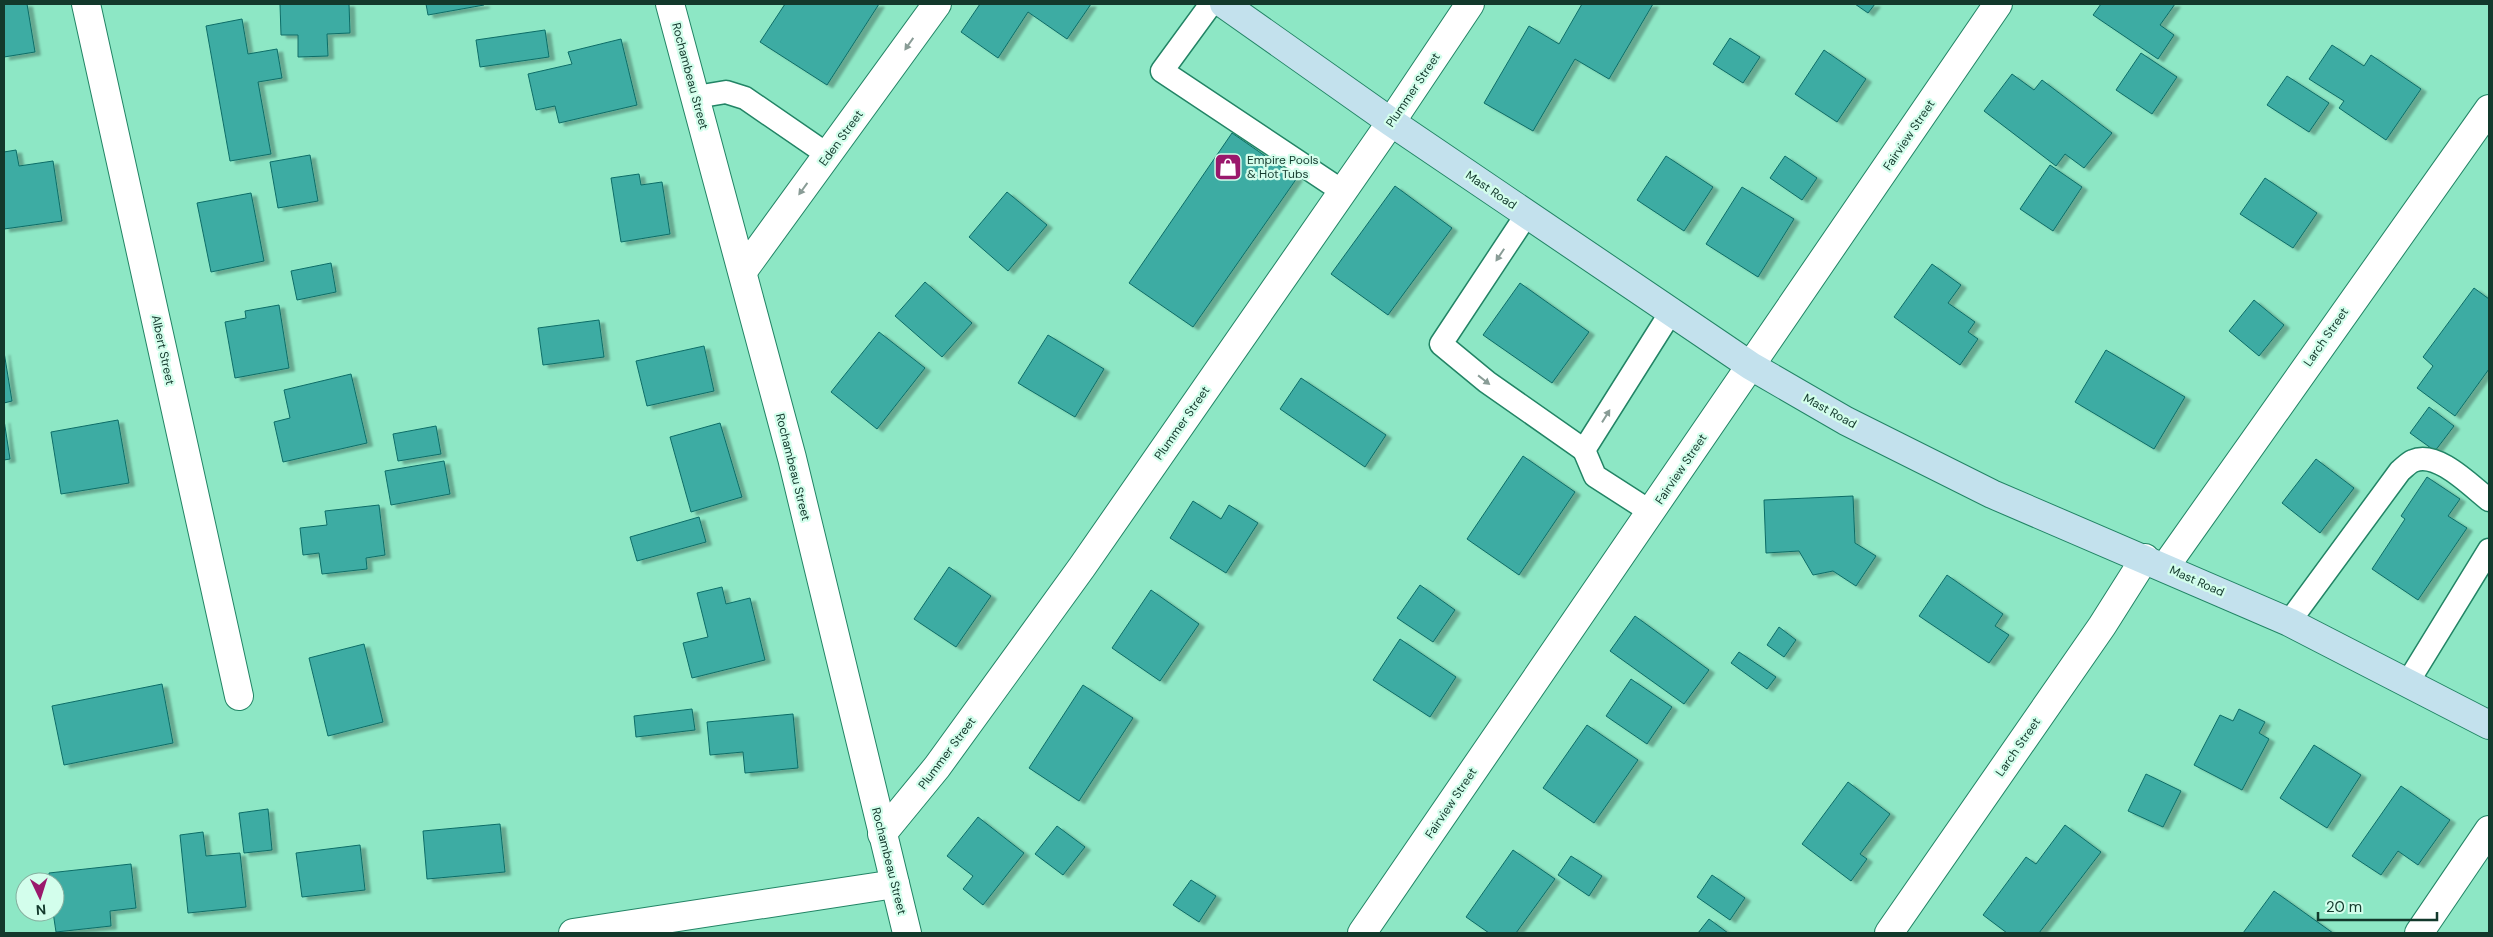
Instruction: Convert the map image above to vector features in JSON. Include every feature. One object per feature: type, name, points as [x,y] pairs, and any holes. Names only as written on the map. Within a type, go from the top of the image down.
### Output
[{"type":"main road","name":"Mast Road","points":[[1224,4],[1391,122],[1751,366],[1846,421],[1992,494],[2155,562],[2290,622],[2489,725]]},
{"type":"street","name":"Albert Street","points":[[86,4],[239,696]]},
{"type":"street","name":"Rochambeau Street","points":[[670,4],[792,458],[907,933]]},
{"type":"street","name":"Eden Street","points":[[743,271],[937,4]]},
{"type":"street","name":"Plummer Street","points":[[882,834],[937,767],[1082,567],[1391,122],[1470,4]]},
{"type":"street","name":"Fairview Street","points":[[1362,933],[1998,4]]},
{"type":"street","name":"Larch Street","points":[[1889,933],[2102,626],[2155,562],[2489,109]]},
{"type":"street","points":[[2419,933],[2489,830]]},
{"type":"street","points":[[574,933],[894,884]]},
{"type":"lane","points":[[1211,4],[1162,71],[1342,191]]},
{"type":"lane","points":[[696,97],[726,92],[745,98],[828,155]]},
{"type":"lane","points":[[1527,214],[1441,344],[1487,382],[1584,450],[1595,476],[1651,512]]},
{"type":"lane","points":[[1584,450],[1672,312]]},
{"type":"lane","points":[[2290,622],[2400,471],[2413,461],[2440,462],[2489,500]]},
{"type":"lane","points":[[2408,682],[2489,550]]},
{"type":"building","points":[[4,4],[27,4],[35,52],[4,57]]},
{"type":"building","points":[[280,4],[349,4],[350,33],[327,34],[328,56],[298,57],[298,35],[281,35]]},
{"type":"building","points":[[426,4],[484,4],[484,5],[428,15]]},
{"type":"building","points":[[785,4],[879,4],[827,85],[760,42]]},
{"type":"building","points":[[980,4],[1091,4],[1067,39],[1028,12],[998,58],[961,32]]},
{"type":"building","points":[[1582,4],[1653,4],[1609,79],[1575,59],[1533,131],[1484,103],[1529,26],[1559,44]]},
{"type":"building","points":[[1855,4],[1875,4],[1868,13]]},
{"type":"building","points":[[2101,4],[2175,4],[2160,25],[2174,35],[2158,59],[2093,15]]},
{"type":"building","points":[[242,19],[248,54],[277,49],[282,78],[258,82],[271,154],[230,161],[206,26]]},
{"type":"building","points":[[545,30],[549,57],[480,67],[476,40]]},
{"type":"building","points":[[1730,38],[1760,57],[1743,83],[1713,64]]},
{"type":"building","points":[[621,39],[637,105],[559,123],[555,106],[536,110],[528,74],[572,64],[568,52]]},
{"type":"building","points":[[2332,45],[2364,66],[2371,55],[2421,89],[2386,140],[2339,108],[2344,101],[2309,79]]},
{"type":"building","points":[[1824,50],[1866,79],[1837,122],[1795,94]]},
{"type":"building","points":[[2141,53],[2177,77],[2152,114],[2116,90]]},
{"type":"building","points":[[2012,74],[2034,90],[2042,80],[2112,133],[2084,168],[2065,154],[2056,166],[1984,111]]},
{"type":"building","points":[[2287,76],[2329,103],[2309,132],[2267,105]]},
{"type":"building","points":[[1232,133],[1297,178],[1193,327],[1129,283]]},
{"type":"building","points":[[16,150],[19,166],[53,161],[62,221],[4,229],[4,152]]},
{"type":"building","points":[[310,155],[318,201],[278,208],[270,162]]},
{"type":"building","points":[[1666,156],[1713,187],[1684,231],[1637,200]]},
{"type":"building","points":[[1785,156],[1817,178],[1802,200],[1770,178]]},
{"type":"building","points":[[2050,165],[2082,187],[2053,231],[2020,209]]},
{"type":"building","points":[[639,174],[641,185],[662,182],[670,234],[621,242],[611,178]]},
{"type":"building","points":[[2265,178],[2317,213],[2293,248],[2240,214]]},
{"type":"building","points":[[1395,186],[1452,228],[1388,315],[1331,274]]},
{"type":"building","points":[[1742,187],[1794,219],[1758,277],[1706,244]]},
{"type":"building","points":[[1007,192],[1047,225],[1008,271],[969,237]]},
{"type":"building","points":[[251,193],[264,261],[211,272],[197,203]]},
{"type":"building","points":[[331,263],[336,292],[297,300],[291,271]]},
{"type":"building","points":[[1932,264],[1961,285],[1948,303],[1975,322],[1968,332],[1978,339],[1960,365],[1894,317]]},
{"type":"building","points":[[925,282],[972,323],[942,357],[895,316]]},
{"type":"building","points":[[1520,283],[1589,332],[1552,383],[1483,335]]},
{"type":"building","points":[[2474,288],[2489,299],[2489,369],[2455,416],[2417,388],[2433,366],[2423,357]]},
{"type":"building","points":[[2254,300],[2284,325],[2259,356],[2229,331]]},
{"type":"building","points":[[279,305],[289,368],[235,378],[225,322],[246,318],[245,311]]},
{"type":"building","points":[[599,320],[604,357],[543,365],[538,328]]},
{"type":"building","points":[[879,332],[925,368],[877,429],[831,392]]},
{"type":"building","points":[[1048,335],[1104,369],[1075,417],[1018,383]]},
{"type":"building","points":[[704,346],[714,391],[647,406],[636,361]]},
{"type":"building","points":[[2106,350],[2185,397],[2154,449],[2075,402]]},
{"type":"building","points":[[4,352],[12,401],[4,403]]},
{"type":"building","points":[[351,374],[367,443],[283,462],[274,422],[290,418],[284,390]]},
{"type":"building","points":[[1301,378],[1386,435],[1365,467],[1280,409]]},
{"type":"building","points":[[2429,407],[2454,426],[2435,451],[2410,433]]},
{"type":"building","points":[[4,420],[10,459],[4,460]]},
{"type":"building","points":[[118,420],[129,483],[61,494],[51,432]]},
{"type":"building","points":[[720,423],[742,497],[691,512],[670,437]]},
{"type":"building","points":[[436,426],[441,454],[398,461],[393,434]]},
{"type":"building","points":[[1523,456],[1575,492],[1519,575],[1467,539]]},
{"type":"building","points":[[2316,459],[2354,488],[2320,533],[2282,503]]},
{"type":"building","points":[[444,461],[450,494],[391,505],[385,471]]},
{"type":"building","points":[[2427,477],[2460,499],[2448,516],[2467,528],[2418,600],[2372,569],[2405,519],[2401,516]]},
{"type":"building","points":[[1853,496],[1855,543],[1876,556],[1856,586],[1833,571],[1813,575],[1799,551],[1766,553],[1764,500]]},
{"type":"building","points":[[1193,501],[1221,519],[1229,505],[1258,523],[1226,573],[1170,538]]},
{"type":"building","points":[[379,505],[385,555],[366,558],[367,569],[322,574],[319,553],[303,555],[300,528],[327,525],[325,511]]},
{"type":"building","points":[[699,517],[706,542],[637,561],[630,537]]},
{"type":"building","points":[[949,567],[991,596],[956,647],[914,619]]},
{"type":"building","points":[[1947,575],[2003,614],[1995,626],[2009,635],[1989,663],[1919,616]]},
{"type":"building","points":[[1420,585],[1455,610],[1433,642],[1397,618]]},
{"type":"building","points":[[722,587],[726,604],[750,598],[765,660],[692,678],[683,643],[708,637],[697,593]]},
{"type":"building","points":[[1151,590],[1199,624],[1160,681],[1112,648]]},
{"type":"building","points":[[1635,616],[1709,670],[1684,704],[1610,651]]},
{"type":"building","points":[[1779,627],[1796,640],[1784,657],[1767,645]]},
{"type":"building","points":[[1400,639],[1456,677],[1430,717],[1373,680]]},
{"type":"building","points":[[364,644],[383,722],[328,736],[309,658]]},
{"type":"building","points":[[1739,652],[1776,677],[1767,689],[1731,663]]},
{"type":"building","points":[[1631,679],[1672,707],[1647,744],[1606,716]]},
{"type":"building","points":[[162,684],[173,743],[64,765],[52,706]]},
{"type":"building","points":[[1083,685],[1133,718],[1079,801],[1029,768]]},
{"type":"building","points":[[692,709],[695,730],[636,737],[634,716]]},
{"type":"building","points":[[2239,709],[2265,722],[2259,733],[2269,739],[2242,790],[2194,765],[2220,715],[2233,721]]},
{"type":"building","points":[[793,714],[798,768],[745,773],[743,752],[710,755],[707,722]]},
{"type":"building","points":[[1587,725],[1638,760],[1594,823],[1543,788]]},
{"type":"building","points":[[2314,745],[2361,775],[2327,828],[2280,798]]},
{"type":"building","points":[[2146,774],[2181,791],[2163,827],[2128,811]]},
{"type":"building","points":[[1848,782],[1890,814],[1860,854],[1867,859],[1851,881],[1802,844]]},
{"type":"building","points":[[2401,786],[2450,820],[2418,865],[2398,851],[2381,875],[2352,856]]},
{"type":"building","points":[[268,809],[272,850],[244,853],[239,813]]},
{"type":"building","points":[[978,817],[1024,853],[983,905],[963,889],[973,876],[947,856]]},
{"type":"building","points":[[500,824],[505,872],[427,879],[423,831]]},
{"type":"building","points":[[2065,825],[2101,852],[2039,933],[2007,933],[1983,915],[2026,857],[2036,864]]},
{"type":"building","points":[[1057,826],[1085,847],[1063,875],[1035,854]]},
{"type":"building","points":[[203,832],[206,856],[240,853],[246,907],[188,913],[180,835]]},
{"type":"building","points":[[360,845],[365,890],[302,897],[296,853]]},
{"type":"building","points":[[1513,850],[1555,879],[1516,933],[1489,933],[1466,917]]},
{"type":"building","points":[[1571,856],[1602,876],[1589,896],[1558,875]]},
{"type":"building","points":[[131,864],[136,908],[110,911],[111,926],[56,932],[54,922],[65,922],[65,872],[58,872]]},
{"type":"building","points":[[1712,875],[1745,898],[1730,920],[1697,897]]},
{"type":"building","points":[[1191,880],[1216,896],[1199,922],[1173,905]]},
{"type":"building","points":[[2274,891],[2333,933],[2243,933]]},
{"type":"building","points":[[1709,919],[1728,933],[1698,933]]},
{"type":"place","name":"Empire Pools & Hot Tubs","points":[[1228,167]]}]
